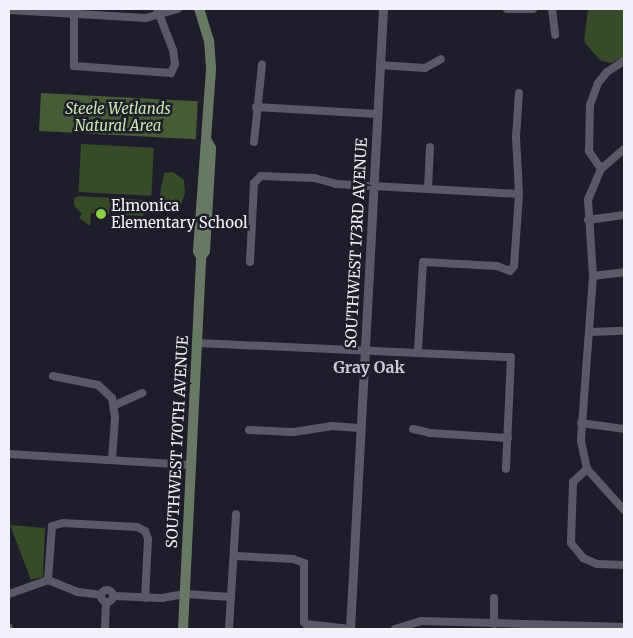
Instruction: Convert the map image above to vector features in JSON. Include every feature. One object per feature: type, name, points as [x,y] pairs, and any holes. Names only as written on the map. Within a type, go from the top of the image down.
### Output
[{"type":"main road","name":"SOUTHWEST 170TH AVENUE","points":[[183,629],[201,257],[198,251],[203,148],[207,141],[211,58],[199,9]]},
{"type":"street","points":[[9,10],[159,12],[178,9]]},
{"type":"street","name":"SOUTHWEST 173RD AVENUE","points":[[350,629],[383,9]]},
{"type":"street","points":[[507,9],[533,9]]},
{"type":"street","points":[[552,9],[555,35]]},
{"type":"street","points":[[74,11],[74,66],[168,73],[174,69],[174,58],[159,12]]},
{"type":"street","points":[[380,65],[425,68],[440,59]]},
{"type":"street","points":[[601,168],[589,151],[590,105],[598,83],[607,72],[624,61]]},
{"type":"street","points":[[254,142],[256,107],[262,64]]},
{"type":"street","points":[[418,351],[423,262],[497,266],[510,270],[516,258],[519,194],[516,138],[519,93]]},
{"type":"street","points":[[256,107],[377,114]]},
{"type":"street","points":[[428,189],[430,146]]},
{"type":"street","points":[[624,149],[601,168],[591,189],[588,220],[593,276],[581,423],[581,441],[587,468],[624,510]]},
{"type":"street","points":[[250,262],[257,179],[261,176],[314,178],[336,184],[519,194]]},
{"type":"street","points":[[588,220],[624,215]]},
{"type":"street","points":[[593,276],[624,272]]},
{"type":"street","points":[[589,332],[624,331]]},
{"type":"street","points":[[197,343],[364,352],[418,351],[511,357],[506,469]]},
{"type":"street","points":[[53,376],[98,385],[108,392],[115,405],[112,460]]},
{"type":"street","points":[[115,405],[142,393]]},
{"type":"street","points":[[581,423],[624,429]]},
{"type":"street","points":[[249,430],[294,432],[331,426],[360,428]]},
{"type":"street","points":[[414,429],[430,434],[508,438]]},
{"type":"street","points":[[9,454],[192,465]]},
{"type":"street","points":[[587,468],[573,482],[571,543],[583,558],[597,564],[624,565]]},
{"type":"street","points":[[230,629],[236,514]]},
{"type":"street","points":[[48,580],[52,526],[63,523],[137,527],[146,531],[148,540],[145,598]]},
{"type":"street","points":[[234,556],[304,563],[304,622],[306,624],[350,629]]},
{"type":"street","points":[[9,594],[48,580],[78,592],[101,595],[106,602],[105,629]]},
{"type":"street","points":[[101,595],[107,590],[113,596],[145,598],[184,594],[231,597]]},
{"type":"street","points":[[106,602],[113,596]]},
{"type":"street","points":[[494,598],[494,624]]},
{"type":"street","points":[[395,629],[422,621],[537,628],[546,624],[624,627]]},
{"type":"green space","points":[[588,9],[624,9],[624,57],[611,63],[601,61],[584,42]]},
{"type":"green space","name":"Steele Wetlands Natural Area","points":[[41,93],[198,101],[196,139],[39,131]]},
{"type":"green space","points":[[81,144],[154,148],[151,196],[78,192]]},
{"type":"green space","points":[[173,172],[184,180],[185,193],[181,204],[159,199],[164,173]]},
{"type":"green space","points":[[80,196],[145,200],[143,216],[91,213],[90,226],[79,218],[82,214],[74,206],[74,198]]},
{"type":"green space","points":[[10,525],[45,528],[43,577],[31,580]]},
{"type":"place","name":"Elmonica Elementary School","points":[[101,214]]},
{"type":"district","name":"Gray Oak","points":[[369,367]]}]
